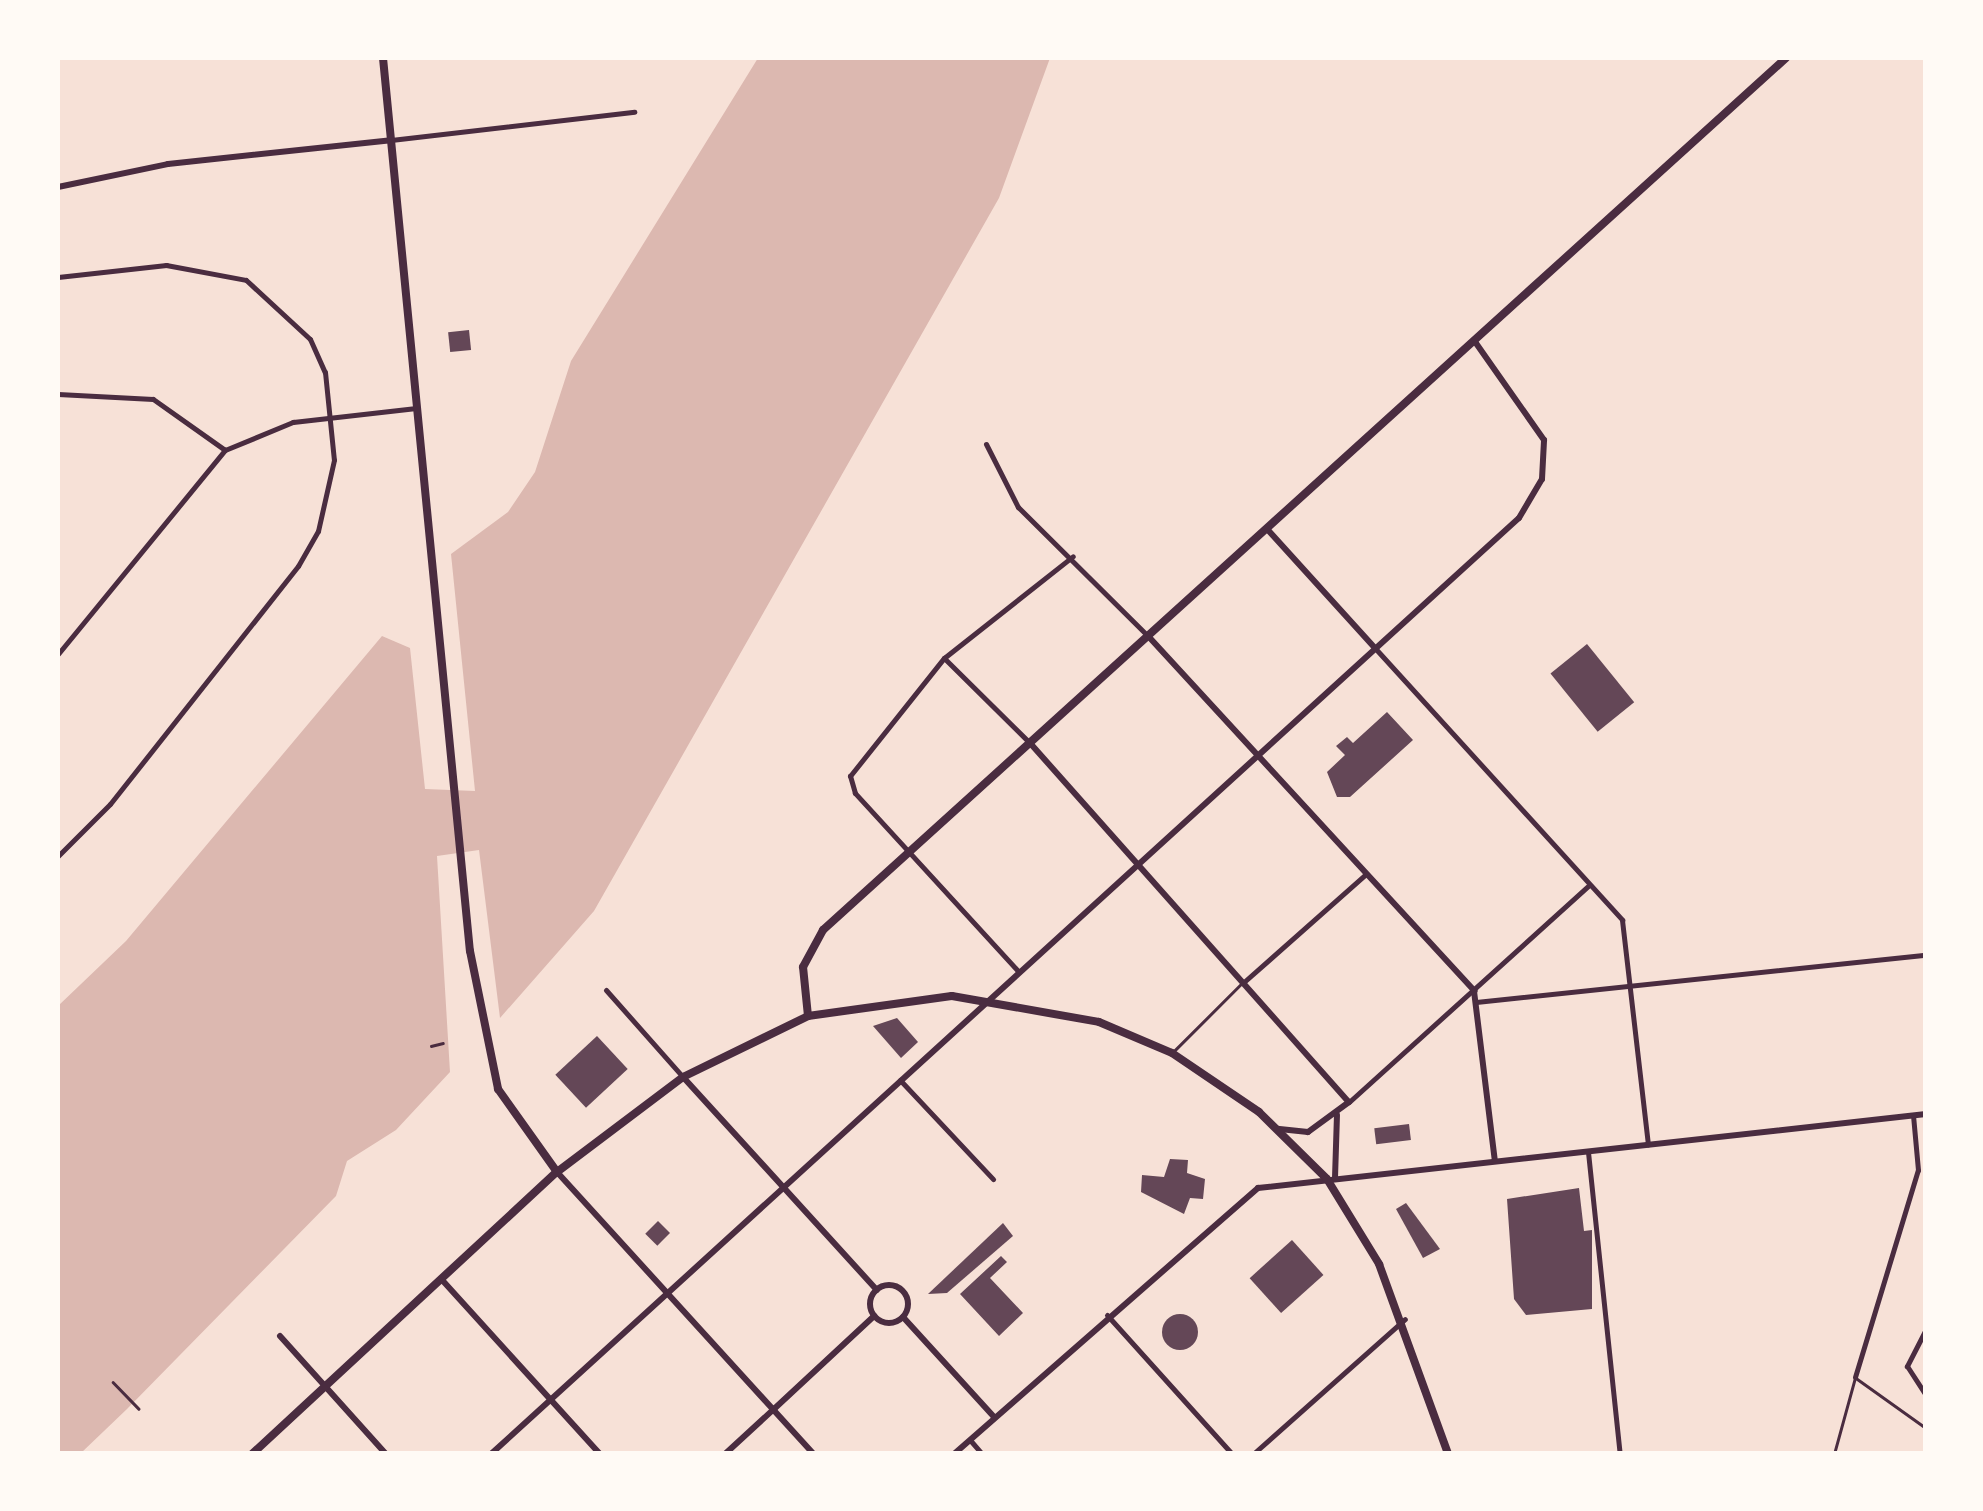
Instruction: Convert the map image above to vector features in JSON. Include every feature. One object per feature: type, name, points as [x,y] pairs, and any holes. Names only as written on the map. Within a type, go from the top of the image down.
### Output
[{"type":"main road","points":[[383,58],[450,774],[486,1054],[514,1121],[814,1454]]},
{"type":"main road","points":[[808,1016],[808,950],[1030,743],[1786,58]]},
{"type":"main road","points":[[58,187],[168,164],[392,140]]},
{"type":"main road","points":[[491,1454],[1519,518],[1542,479],[1536,418],[1475,342]]},
{"type":"main road","points":[[1267,529],[1374,647]]},
{"type":"main road","points":[[1149,637],[1474,991],[1495,1161]]},
{"type":"main road","points":[[1030,743],[1349,1102],[1308,1132],[1276,1128]]},
{"type":"main road","points":[[252,1454],[443,1281],[556,1172],[683,1077],[808,1016],[904,998],[989,999],[1071,1013],[1172,1053],[1276,1128],[1331,1178],[1404,1319],[1448,1454]]},
{"type":"main road","points":[[683,1077],[877,1290],[902,1292],[902,1317],[994,1417]]},
{"type":"main road","points":[[1331,1178],[1338,1113]]},
{"type":"main road","points":[[954,1454],[1238,1198],[1331,1178],[1926,1114]]},
{"type":"main road","points":[[443,1281],[600,1454]]},
{"type":"main road","points":[[725,1454],[874,1316],[877,1290]]},
{"type":"main road","points":[[874,1316],[902,1317]]},
{"type":"main road","points":[[280,1336],[386,1454]]},
{"type":"street","points":[[392,140],[634,112]]},
{"type":"street","points":[[58,278],[166,265],[246,280],[310,339],[332,415],[330,493],[298,566],[58,856]]},
{"type":"street","points":[[58,394],[153,399],[225,450]]},
{"type":"street","points":[[58,654],[225,450],[332,415],[416,408]]},
{"type":"street","points":[[986,444],[1018,507],[1073,556],[1149,637]]},
{"type":"street","points":[[1020,972],[849,782],[944,658],[1073,556]]},
{"type":"street","points":[[1374,647],[1622,920],[1648,1146]]},
{"type":"street","points":[[944,658],[1030,743]]},
{"type":"street","points":[[1245,981],[1366,874]]},
{"type":"street","points":[[1349,1102],[1590,885]]},
{"type":"street","points":[[1475,1002],[1926,955]]},
{"type":"street","points":[[606,990],[683,1077]]},
{"type":"street","points":[[900,1080],[994,1179]]},
{"type":"street","points":[[1855,1376],[1918,1170],[1913,1115]]},
{"type":"street","points":[[1588,1152],[1620,1454]]},
{"type":"street","points":[[1107,1315],[1232,1454]]},
{"type":"street","points":[[1254,1454],[1404,1319]]},
{"type":"street","points":[[1926,1329],[1907,1366],[1926,1395]]},
{"type":"street","points":[[970,1440],[982,1454]]},
{"type":"lane","points":[[1172,1053],[1245,981]]},
{"type":"lane","points":[[1834,1454],[1855,1376],[1926,1428]]},
{"type":"path","points":[[430,1046],[443,1042]]},
{"type":"path","points":[[113,1382],[139,1409]]},
{"type":"shaded area","points":[[758,58],[1050,58],[999,198],[594,911],[500,1018],[479,850],[437,856],[450,1072],[396,1130],[347,1161],[336,1196],[127,1409],[81,1453],[58,1454],[58,1006],[126,941],[382,636],[410,648],[425,789],[475,791],[451,554],[508,512],[535,472],[571,361]]},
{"type":"building","points":[[469,330],[471,350],[450,352],[448,332]]},
{"type":"building","points":[[1587,644],[1634,702],[1598,732],[1550,674]]},
{"type":"building","points":[[1387,712],[1413,740],[1350,797],[1337,797],[1327,772],[1345,755],[1336,746],[1347,737],[1353,743]]},
{"type":"building","points":[[897,1018],[918,1042],[901,1058],[873,1026]]},
{"type":"building","points":[[597,1036],[628,1069],[586,1108],[555,1075]]},
{"type":"building","points":[[1409,1124],[1411,1140],[1376,1144],[1374,1128]]},
{"type":"building","points":[[1170,1159],[1188,1160],[1187,1173],[1205,1179],[1203,1199],[1190,1198],[1184,1214],[1141,1192],[1142,1175],[1164,1177]]},
{"type":"building","points":[[1579,1188],[1584,1231],[1592,1230],[1592,1309],[1526,1315],[1514,1299],[1507,1199]]},
{"type":"building","points":[[1406,1203],[1440,1249],[1423,1258],[1396,1209]]},
{"type":"building","points":[[658,1221],[670,1233],[657,1246],[645,1234]]},
{"type":"building","points":[[1003,1223],[1013,1236],[947,1293],[928,1294]]},
{"type":"building","points":[[1292,1240],[1323,1275],[1281,1313],[1250,1278]]},
{"type":"building","points":[[1001,1256],[1007,1262],[990,1278],[1023,1313],[999,1336],[960,1294]]},
{"type":"building","points":[[1180,1314],[1192,1320],[1198,1332],[1192,1344],[1180,1350],[1168,1344],[1162,1332],[1168,1320]]}]
